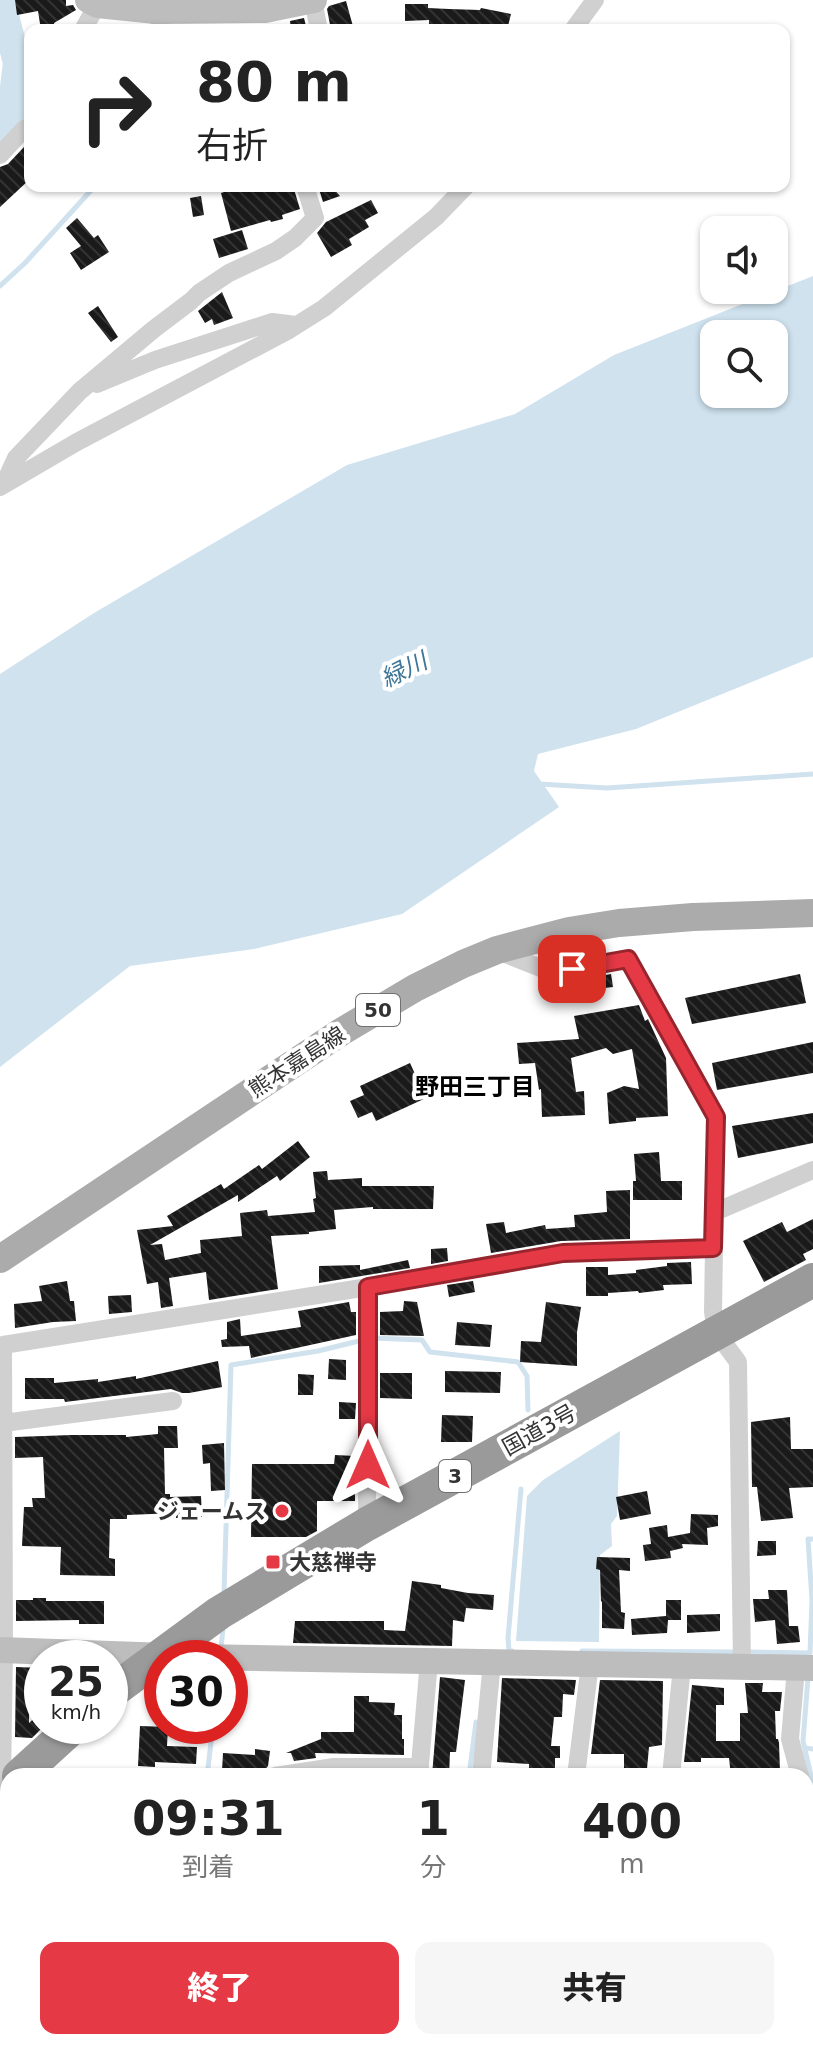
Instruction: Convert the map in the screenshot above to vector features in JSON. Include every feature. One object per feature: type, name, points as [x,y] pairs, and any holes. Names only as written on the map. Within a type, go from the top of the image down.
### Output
[{"type":"highway","name":"国道3号","points":[[222,1640],[283,1599],[722,1340],[813,1280]]},
{"type":"highway","name":"国道3号","points":[[191,1640],[219,1613],[367,1524],[722,1340],[813,1303]]},
{"type":"highway","name":"国道3号","points":[[128,1701],[144,1686]]},
{"type":"highway","points":[[28,1768],[54,1744]]},
{"type":"highway","points":[[59,1768],[83,1744]]},
{"type":"main road","name":"熊本嘉島線","points":[[0,1259],[341,1032],[415,988],[497,950],[569,931],[619,923],[813,913]]},
{"type":"street","points":[[85,24],[93,2],[159,20],[265,10],[313,0],[318,24]]},
{"type":"street","points":[[577,24],[595,0]]},
{"type":"street","points":[[0,155],[24,129]]},
{"type":"street","points":[[2,486],[16,458],[80,391],[199,293],[229,273],[276,251],[295,238],[315,218],[307,192]]},
{"type":"street","points":[[2,486],[324,308],[436,217],[460,192]]},
{"type":"street","points":[[80,391],[155,360],[272,322],[296,325]]},
{"type":"street","points":[[497,950],[553,973],[628,959],[716,1117],[713,1312],[722,1340],[738,1362],[742,1667]]},
{"type":"street","points":[[715,1212],[813,1170]]},
{"type":"street","points":[[2,1768],[3,1345],[563,1253],[713,1248]]},
{"type":"street","points":[[367,1524],[368,1287]]},
{"type":"street","points":[[3,1423],[173,1401]]},
{"type":"street","points":[[2,1650],[144,1667]]},
{"type":"street","points":[[248,1659],[805,1668],[790,1739],[798,1768]]},
{"type":"street","points":[[420,1768],[429,1661]]},
{"type":"street","points":[[482,1768],[492,1662]]},
{"type":"street","points":[[577,1768],[590,1664]]},
{"type":"street","points":[[672,1768],[682,1666]]},
{"type":"water","name":"緑川","points":[[813,276],[813,657],[636,729],[538,754],[534,771],[559,807],[402,914],[254,949],[130,966],[0,1067],[0,674],[94,613],[347,465],[515,414],[614,355],[700,321],[700,408],[788,408],[788,320],[702,320],[742,304],[788,304],[788,286]]},
{"type":"water","points":[[620,1431],[617,1516],[611,1524],[612,1546],[600,1555],[599,1642],[516,1641],[527,1496],[543,1480]]},
{"type":"building","points":[[15,0],[66,0],[66,6],[73,5],[76,10],[54,24],[40,24],[38,11],[17,15]]},
{"type":"building","points":[[346,1],[352,24],[330,24],[329,6]]},
{"type":"building","points":[[405,4],[428,4],[428,8],[481,8],[511,14],[508,24],[405,21]]},
{"type":"building","points":[[304,18],[306,24],[290,24],[290,21]]},
{"type":"building","points":[[24,147],[24,185],[0,207],[0,167],[8,164]]},
{"type":"building","points":[[295,192],[300,209],[282,215],[283,219],[231,231],[221,193]]},
{"type":"building","points":[[320,192],[336,192],[340,196],[323,202]]},
{"type":"building","points":[[201,196],[204,215],[193,217],[190,198]]},
{"type":"building","points":[[371,200],[378,213],[365,220],[369,227],[349,239],[352,245],[331,257],[317,233],[326,222]]},
{"type":"building","points":[[77,218],[94,238],[98,235],[109,252],[81,270],[70,253],[81,246],[66,228]]},
{"type":"building","points":[[242,230],[248,249],[219,258],[213,239]]},
{"type":"building","points":[[222,292],[233,318],[214,325],[212,319],[205,323],[198,311]]},
{"type":"building","points":[[98,306],[118,337],[111,342],[88,313]]},
{"type":"building","points":[[611,974],[613,987],[578,991],[575,981]]},
{"type":"building","points":[[800,974],[806,1003],[692,1024],[685,998]]},
{"type":"building","points":[[639,1005],[666,1058],[668,1116],[609,1124],[607,1093],[624,1086],[639,1089],[632,1049],[613,1054],[606,1048],[571,1058],[576,1092],[584,1091],[585,1115],[542,1117],[541,1089],[535,1063],[519,1064],[517,1043],[579,1039],[574,1016]]},
{"type":"building","points":[[813,1042],[813,1073],[717,1090],[712,1063]]},
{"type":"building","points":[[410,1063],[426,1098],[376,1121],[372,1112],[358,1118],[350,1101],[364,1095],[360,1086]]},
{"type":"building","points":[[813,1113],[813,1143],[738,1158],[732,1126]]},
{"type":"building","points":[[298,1141],[310,1157],[280,1181],[277,1176],[238,1202],[238,1195],[150,1245],[162,1244],[165,1260],[201,1253],[200,1240],[242,1236],[240,1213],[267,1210],[268,1216],[315,1212],[313,1172],[327,1171],[328,1180],[362,1178],[362,1186],[434,1186],[433,1209],[373,1207],[334,1210],[336,1229],[271,1236],[278,1289],[209,1300],[206,1272],[169,1278],[173,1306],[161,1308],[158,1282],[147,1284],[137,1230],[173,1226],[167,1216],[221,1184],[224,1189],[259,1165],[262,1169]]},
{"type":"building","points":[[659,1152],[661,1181],[682,1181],[682,1200],[633,1200],[633,1181],[636,1181],[634,1154]]},
{"type":"building","points":[[630,1190],[630,1239],[561,1241],[491,1253],[486,1224],[504,1222],[506,1233],[545,1225],[546,1229],[575,1227],[574,1215],[607,1212],[606,1191]]},
{"type":"building","points":[[813,1219],[813,1249],[803,1254],[806,1260],[764,1282],[743,1241],[782,1222],[787,1232]]},
{"type":"building","points":[[447,1248],[448,1261],[431,1264],[431,1249]]},
{"type":"building","points":[[408,1260],[410,1268],[319,1283],[319,1266],[360,1265],[360,1270]]},
{"type":"building","points":[[691,1262],[692,1284],[663,1285],[664,1290],[639,1293],[586,1296],[586,1267],[608,1267],[608,1275],[636,1273],[636,1270],[667,1266],[667,1263]]},
{"type":"building","points":[[67,1281],[70,1301],[74,1301],[76,1321],[15,1328],[14,1304],[42,1301],[39,1286]]},
{"type":"building","points":[[473,1281],[475,1292],[449,1297],[447,1285]]},
{"type":"building","points":[[131,1295],[132,1312],[109,1314],[108,1296]]},
{"type":"building","points":[[404,1301],[417,1302],[424,1336],[380,1335],[380,1312],[403,1311]]},
{"type":"building","points":[[349,1302],[351,1312],[356,1312],[356,1335],[251,1358],[249,1346],[222,1347],[221,1340],[227,1339],[227,1322],[240,1319],[241,1336],[301,1327],[298,1311]]},
{"type":"building","points":[[546,1302],[581,1307],[577,1366],[520,1362],[521,1341],[541,1342]]},
{"type":"building","points":[[457,1322],[492,1325],[490,1347],[455,1345]]},
{"type":"building","points":[[329,1359],[346,1360],[346,1380],[328,1379]]},
{"type":"building","points":[[218,1361],[222,1387],[189,1393],[171,1389],[65,1402],[64,1399],[25,1399],[25,1378],[54,1378],[54,1383],[98,1379],[98,1382],[136,1376],[136,1379]]},
{"type":"building","points":[[445,1371],[501,1372],[500,1393],[445,1392]]},
{"type":"building","points":[[380,1373],[412,1373],[412,1399],[380,1398]]},
{"type":"building","points":[[298,1374],[314,1375],[313,1395],[298,1395]]},
{"type":"building","points":[[339,1402],[356,1403],[355,1419],[339,1419]]},
{"type":"building","points":[[442,1415],[473,1416],[472,1442],[441,1442]]},
{"type":"building","points":[[790,1417],[791,1449],[813,1449],[813,1487],[789,1488],[793,1518],[761,1521],[757,1487],[752,1487],[751,1422]]},
{"type":"building","points":[[158,1426],[177,1426],[178,1448],[164,1448],[165,1494],[170,1494],[170,1497],[201,1496],[202,1517],[176,1518],[176,1513],[127,1515],[127,1519],[110,1519],[109,1558],[115,1559],[115,1576],[60,1575],[61,1547],[22,1546],[24,1507],[33,1507],[32,1498],[45,1498],[43,1457],[15,1458],[15,1437],[126,1437],[158,1434]]},
{"type":"building","points":[[224,1443],[225,1490],[211,1491],[210,1463],[203,1464],[202,1445]]},
{"type":"building","points":[[335,1455],[355,1456],[355,1501],[317,1501],[317,1531],[306,1537],[251,1537],[252,1464],[334,1464]]},
{"type":"building","points":[[647,1491],[651,1514],[620,1520],[616,1497]]},
{"type":"building","points":[[691,1514],[718,1515],[718,1526],[707,1528],[708,1545],[682,1544],[683,1548],[670,1551],[671,1558],[645,1561],[643,1545],[651,1544],[649,1528],[667,1525],[668,1537],[690,1533]]},
{"type":"building","points":[[758,1541],[776,1541],[776,1555],[757,1556]]},
{"type":"building","points":[[597,1557],[630,1558],[630,1571],[619,1570],[624,1629],[602,1628]]},
{"type":"building","points":[[412,1581],[468,1593],[494,1595],[493,1610],[466,1608],[464,1622],[453,1620],[452,1646],[293,1643],[295,1621],[384,1621],[384,1630],[405,1631]]},
{"type":"building","points":[[768,1590],[787,1590],[789,1626],[798,1626],[800,1642],[777,1644],[775,1620],[755,1622],[753,1599],[769,1599]]},
{"type":"building","points":[[46,1598],[46,1601],[104,1601],[104,1624],[79,1624],[79,1620],[16,1621],[16,1600]]},
{"type":"building","points":[[666,1600],[681,1600],[681,1620],[668,1620],[667,1633],[632,1635],[631,1619],[666,1616]]},
{"type":"building","points":[[720,1614],[720,1631],[687,1633],[687,1615]]},
{"type":"building","points":[[16,1667],[24,1667],[24,1738],[15,1737]]},
{"type":"building","points":[[440,1677],[465,1680],[456,1752],[450,1752],[449,1768],[433,1768]]},
{"type":"building","points":[[502,1678],[576,1680],[574,1695],[563,1694],[562,1717],[554,1717],[551,1746],[560,1746],[560,1758],[555,1758],[555,1768],[529,1768],[529,1764],[497,1762]]},
{"type":"building","points":[[600,1680],[663,1681],[662,1745],[649,1747],[647,1768],[624,1768],[624,1754],[591,1754]]},
{"type":"building","points":[[745,1683],[763,1683],[762,1692],[782,1692],[780,1711],[775,1711],[780,1768],[730,1768],[729,1758],[701,1758],[701,1762],[684,1762],[692,1685],[724,1688],[724,1705],[716,1705],[716,1741],[740,1741],[740,1713],[748,1713]]},
{"type":"building","points":[[354,1696],[369,1696],[369,1702],[395,1703],[394,1715],[402,1715],[404,1755],[315,1753],[316,1758],[294,1761],[291,1753],[286,1753],[321,1739],[321,1732],[354,1732]]},
{"type":"building","points":[[140,1726],[144,1726],[144,1744],[197,1747],[196,1764],[155,1762],[155,1767],[138,1766]]},
{"type":"building","points":[[255,1749],[270,1751],[266,1768],[222,1768],[223,1753],[255,1755]]},
{"type":"waterway","points":[[0,132],[10,120],[17,63],[1,0]]},
{"type":"waterway","points":[[0,286],[90,192]]},
{"type":"waterway","points":[[539,784],[607,788],[813,774]]},
{"type":"waterway","points":[[372,1338],[422,1340],[430,1352],[518,1362],[527,1376],[528,1410]]},
{"type":"waterway","points":[[224,1593],[231,1365],[318,1351],[363,1340]]},
{"type":"waterway","points":[[512,1651],[509,1651],[508,1638],[521,1489]]},
{"type":"waterway","points":[[746,1652],[810,1653],[812,1600],[808,1539],[813,1539]]},
{"type":"waterway","points":[[222,1640],[223,1627]]},
{"type":"waterway","points":[[582,1651],[736,1652]]},
{"type":"waterway","points":[[808,1678],[803,1741],[809,1768]]},
{"type":"waterway","points":[[470,1768],[476,1722]]},
{"type":"waterway","points":[[208,1768],[211,1744]]},
{"type":"waterway","points":[[805,1748],[813,1749]]},
{"type":"place","name":"ジェームス","points":[[282,1511]]},
{"type":"place","name":"大慈禅寺","points":[[273,1562]]},
{"type":"district","name":"野田三丁目","points":[[475,1087]]},
{"type":"route","points":[[368,1465],[368,1287],[563,1253],[713,1248],[716,1117],[628,959],[572,969]]}]
